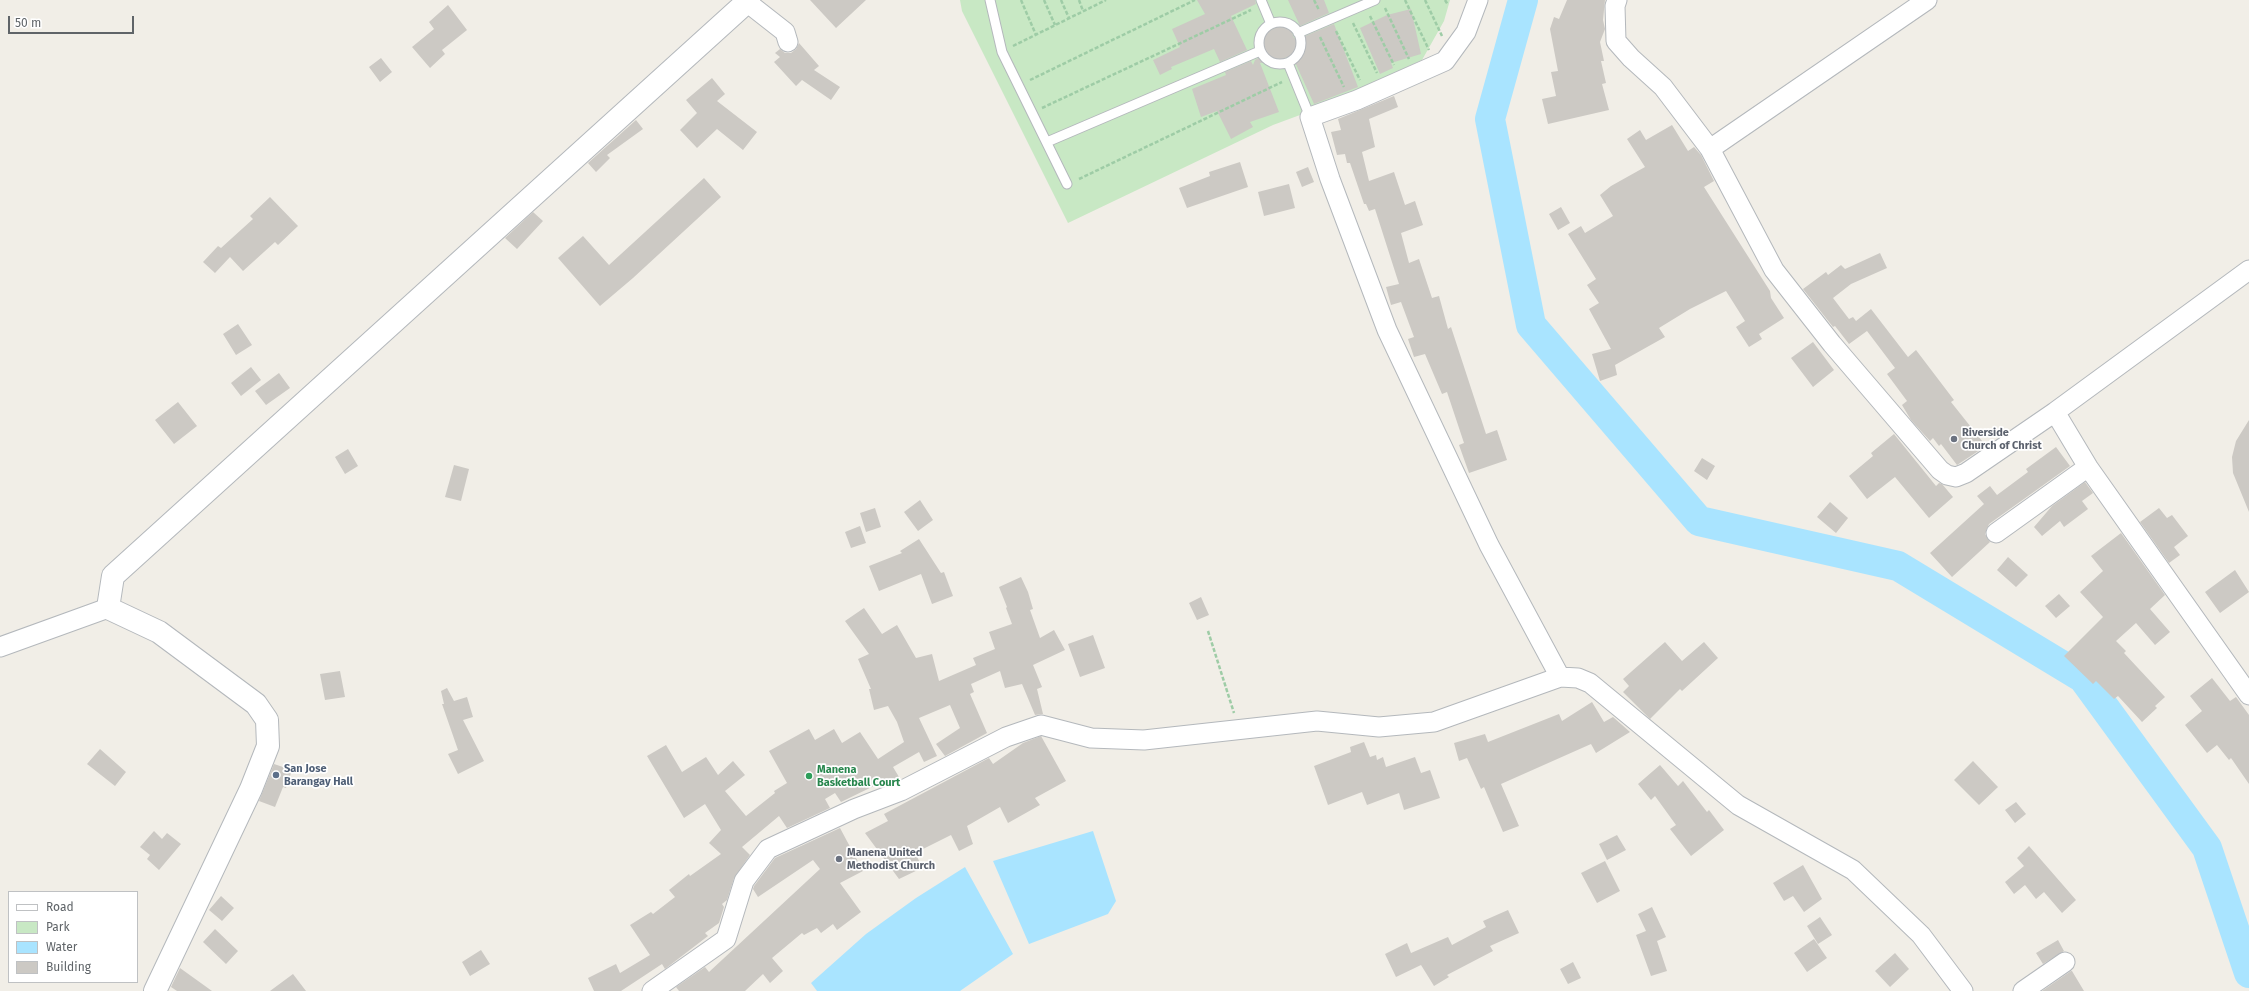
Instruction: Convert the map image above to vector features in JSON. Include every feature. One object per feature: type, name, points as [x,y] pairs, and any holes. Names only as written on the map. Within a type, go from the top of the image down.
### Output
[{"type":"street","points":[[1478,0],[1466,32],[1445,61],[1357,100],[1310,117],[1335,193],[1387,330],[1489,545],[1560,677]]},
{"type":"street","points":[[1617,0],[1615,6],[1616,41],[1631,58],[1663,87],[1710,149],[1774,270],[1832,344],[1940,470],[1947,475],[1956,477],[1966,473],[2055,412],[2249,270]]},
{"type":"street","points":[[1710,149],[1928,0]]},
{"type":"street","points":[[108,608],[113,576],[749,1],[785,32],[788,42]]},
{"type":"street","points":[[2055,412],[2088,468],[2249,694]]},
{"type":"street","points":[[1996,533],[2088,468]]},
{"type":"street","points":[[0,647],[108,608],[159,632],[256,704],[267,720],[268,746],[251,789],[155,991]]},
{"type":"street","points":[[652,991],[726,939],[744,882],[768,849],[854,809],[902,792],[1006,737],[1042,725],[1091,738],[1144,740],[1238,728],[1317,721],[1378,727],[1434,722],[1560,677],[1578,678],[1590,683],[1738,805],[1853,870],[1921,936],[1963,991]]},
{"type":"street","points":[[2023,991],[2066,962]]},
{"type":"lane","points":[[990,0],[1002,52],[1067,184]]},
{"type":"lane","points":[[1298,33],[1375,0]]},
{"type":"lane","points":[[1262,2],[1272,24]]},
{"type":"lane","points":[[1287,23],[1298,33],[1301,42],[1299,51],[1295,58],[1288,63],[1272,63],[1265,58],[1260,51],[1258,43],[1260,35],[1272,24],[1287,23]]},
{"type":"lane","points":[[1047,142],[1260,51]]},
{"type":"lane","points":[[1288,63],[1310,117]]},
{"type":"path","points":[[1021,0],[1036,35]]},
{"type":"path","points":[[1044,0],[1055,25]]},
{"type":"path","points":[[1061,0],[1069,18]]},
{"type":"path","points":[[1079,0],[1083,11]]},
{"type":"path","points":[[1002,52],[1101,1],[1106,0]]},
{"type":"path","points":[[1019,85],[1195,0]]},
{"type":"path","points":[[1405,0],[1429,50]]},
{"type":"path","points":[[1425,0],[1445,42]]},
{"type":"path","points":[[1445,0],[1448,5]]},
{"type":"path","points":[[1032,113],[1262,2]]},
{"type":"path","points":[[1365,4],[1397,71]]},
{"type":"path","points":[[1385,7],[1410,62]]},
{"type":"path","points":[[1348,12],[1379,77]]},
{"type":"path","points":[[1330,19],[1360,81]]},
{"type":"path","points":[[1314,26],[1346,92]]},
{"type":"path","points":[[1067,184],[1293,77]]},
{"type":"path","points":[[1208,630],[1238,728]]},
{"type":"green space","points":[[960,0],[1450,0],[1444,21],[1422,60],[1327,105],[1273,125],[1068,223],[962,11]]},
{"type":"water","points":[[1093,831],[1116,901],[1108,914],[1029,944],[993,861]]},
{"type":"water","points":[[965,867],[1013,954],[960,991],[817,991],[811,983],[866,934],[916,898]]},
{"type":"building","points":[[810,0],[866,0],[836,28]]},
{"type":"building","points":[[1197,0],[1255,0],[1256,4],[1231,16],[1247,50],[1220,62],[1214,49],[1171,67],[1172,69],[1160,75],[1153,60],[1180,47],[1172,29],[1205,14]]},
{"type":"building","points":[[1288,0],[1324,0],[1329,13],[1300,26]]},
{"type":"building","points":[[1567,0],[1605,0],[1603,20],[1605,29],[1600,42],[1604,61],[1601,61],[1606,83],[1602,84],[1609,110],[1548,124],[1542,99],[1556,96],[1551,72],[1558,71],[1550,29],[1554,17],[1559,19]]},
{"type":"building","points":[[448,5],[467,30],[442,50],[445,54],[430,68],[412,47],[434,29],[429,22]]},
{"type":"building","points":[[1411,9],[1421,54],[1391,63],[1393,68],[1380,74],[1360,28],[1387,15]]},
{"type":"building","points":[[1334,24],[1358,87],[1314,104],[1294,60],[1286,57],[1283,61],[1260,63],[1279,112],[1250,122],[1253,127],[1231,139],[1217,111],[1201,117],[1192,89],[1226,75],[1225,72],[1251,61],[1253,65],[1255,60],[1265,54],[1265,48],[1260,45],[1267,32],[1277,27],[1297,27],[1292,33],[1294,38],[1298,39]]},
{"type":"building","points":[[799,43],[819,66],[814,70],[840,87],[831,100],[802,80],[796,86],[774,62],[780,57],[775,53],[780,49],[785,53],[791,53],[796,49]]},
{"type":"building","points":[[381,58],[392,72],[380,82],[369,67]]},
{"type":"building","points":[[712,78],[725,94],[717,101],[757,132],[743,150],[717,129],[697,148],[680,130],[697,113],[686,100]]},
{"type":"building","points":[[1394,96],[1398,107],[1369,119],[1375,147],[1362,152],[1369,181],[1394,172],[1405,205],[1415,201],[1423,225],[1401,233],[1409,263],[1419,259],[1432,298],[1439,296],[1448,329],[1451,327],[1486,434],[1497,430],[1507,460],[1469,473],[1459,445],[1464,443],[1447,392],[1442,394],[1425,354],[1414,357],[1408,339],[1414,337],[1401,302],[1391,305],[1386,287],[1399,284],[1375,209],[1369,211],[1366,204],[1364,204],[1350,163],[1347,163],[1345,154],[1337,155],[1331,132],[1341,130],[1338,119]]},
{"type":"building","points":[[636,120],[643,129],[607,155],[610,158],[596,172],[588,163]]},
{"type":"building","points":[[1672,125],[1688,151],[1694,147],[1701,155],[1714,181],[1704,187],[1770,291],[1771,298],[1784,318],[1759,334],[1762,339],[1749,347],[1736,327],[1745,321],[1726,291],[1690,309],[1659,328],[1665,337],[1615,365],[1617,375],[1600,381],[1592,354],[1611,349],[1589,309],[1599,303],[1587,285],[1596,279],[1568,234],[1581,226],[1585,233],[1613,216],[1600,195],[1611,186],[1645,167],[1627,139],[1640,130],[1646,140]]},
{"type":"building","points":[[1240,162],[1248,187],[1187,208],[1179,188],[1210,176],[1209,172]]},
{"type":"building","points":[[1308,167],[1314,182],[1302,187],[1296,172]]},
{"type":"building","points":[[704,178],[721,197],[633,278],[600,306],[558,258],[583,236],[609,265]]},
{"type":"building","points":[[1289,184],[1295,208],[1264,216],[1258,192]]},
{"type":"building","points":[[270,197],[298,226],[278,245],[275,242],[243,271],[230,257],[215,273],[203,262],[218,246],[221,248],[253,219],[250,216]]},
{"type":"building","points":[[1561,207],[1570,223],[1558,230],[1549,214]]},
{"type":"building","points":[[533,212],[543,221],[517,249],[505,238]]},
{"type":"building","points":[[1880,253],[1887,268],[1851,284],[1833,298],[1849,319],[1853,317],[1856,321],[1871,309],[1908,357],[1916,350],[1954,400],[1951,402],[1986,446],[1957,465],[1941,444],[1939,446],[1933,438],[1930,441],[1911,420],[1902,405],[1907,401],[1887,374],[1895,368],[1867,331],[1849,344],[1835,326],[1833,327],[1803,289],[1826,272],[1828,275],[1841,265],[1845,269]]},
{"type":"building","points":[[238,324],[252,345],[236,355],[223,334]]},
{"type":"building","points":[[1813,342],[1834,370],[1813,387],[1791,358]]},
{"type":"building","points":[[251,367],[261,380],[241,396],[231,383]]},
{"type":"building","points":[[279,373],[290,388],[266,405],[255,391]]},
{"type":"building","points":[[178,402],[197,426],[174,444],[155,420]]},
{"type":"building","points":[[2249,420],[2249,512],[2233,473],[2232,457],[2236,441]]},
{"type":"building","points":[[1894,434],[1936,486],[1939,483],[1942,484],[1953,497],[1929,518],[1895,477],[1867,499],[1849,476],[1873,456],[1871,453]]},
{"type":"building","points":[[2056,447],[2070,466],[1989,524],[1985,534],[1990,542],[1952,577],[1930,553],[1984,504],[1977,496],[1990,486],[1997,495],[2028,472],[2026,469]]},
{"type":"building","points":[[348,449],[358,466],[345,474],[335,457]]},
{"type":"building","points":[[1702,458],[1715,466],[1707,480],[1694,471]]},
{"type":"building","points":[[454,465],[469,469],[461,501],[445,497]]},
{"type":"building","points":[[2085,482],[2093,493],[2082,501],[2088,509],[2064,527],[2060,521],[2042,536],[2034,527],[2052,506]]},
{"type":"building","points":[[920,500],[933,520],[918,531],[904,512]]},
{"type":"building","points":[[1830,502],[1848,518],[1836,533],[1817,517]]},
{"type":"building","points":[[875,508],[881,527],[866,532],[860,513]]},
{"type":"building","points":[[2159,508],[2167,518],[2172,515],[2188,536],[2174,547],[2180,555],[2169,563],[2140,522]]},
{"type":"building","points":[[860,526],[866,543],[851,548],[845,532]]},
{"type":"building","points":[[2121,533],[2165,595],[2150,609],[2170,632],[2155,645],[2136,623],[2116,641],[2126,651],[2124,653],[2165,697],[2155,706],[2157,708],[2142,722],[2118,696],[2114,699],[2096,681],[2093,684],[2064,656],[2103,617],[2080,592],[2103,571],[2091,556]]},
{"type":"building","points":[[919,539],[941,573],[944,572],[953,596],[932,604],[921,574],[879,591],[869,566],[902,553],[900,551]]},
{"type":"building","points":[[2008,557],[2028,575],[2016,587],[1997,570]]},
{"type":"building","points":[[2235,570],[2249,592],[2220,613],[2205,592]]},
{"type":"building","points":[[1021,577],[1028,592],[1033,609],[1030,610],[1040,638],[1054,630],[1065,650],[1033,665],[1042,687],[1037,689],[1043,714],[1035,715],[1022,684],[1005,688],[1000,671],[971,684],[974,692],[970,694],[987,733],[945,756],[936,744],[960,728],[950,705],[919,718],[937,756],[924,762],[919,752],[893,767],[899,777],[880,787],[878,784],[841,802],[835,793],[825,799],[830,808],[787,828],[779,816],[742,847],[750,855],[734,878],[727,900],[722,904],[724,907],[719,923],[705,933],[708,936],[665,969],[662,964],[621,991],[594,991],[588,978],[616,964],[620,973],[650,955],[630,925],[651,912],[653,914],[675,897],[669,890],[689,874],[690,876],[721,854],[709,843],[721,830],[705,804],[684,818],[647,756],[666,745],[682,772],[706,757],[718,775],[733,761],[745,775],[725,791],[746,816],[775,793],[774,791],[787,783],[769,751],[809,729],[815,740],[834,729],[842,743],[860,732],[878,759],[904,742],[897,722],[888,706],[874,710],[869,689],[871,689],[858,659],[869,654],[845,621],[864,608],[882,634],[897,625],[916,658],[932,654],[939,681],[976,665],[973,658],[995,649],[989,632],[1012,624],[999,587]]},
{"type":"building","points":[[2059,594],[2070,606],[2056,618],[2045,606]]},
{"type":"building","points":[[1201,597],[1209,615],[1197,620],[1189,603]]},
{"type":"building","points":[[1093,635],[1105,668],[1080,677],[1068,644]]},
{"type":"building","points":[[1665,642],[1682,661],[1704,642],[1718,658],[1682,691],[1680,689],[1650,719],[1623,692],[1629,686],[1623,679]]},
{"type":"building","points":[[340,671],[345,697],[325,700],[320,674]]},
{"type":"building","points":[[2212,678],[2230,701],[2236,697],[2249,715],[2249,784],[2231,758],[2229,760],[2217,745],[2207,753],[2185,725],[2202,711],[2190,696]]},
{"type":"building","points":[[447,688],[454,701],[467,697],[473,717],[463,720],[484,761],[458,774],[448,754],[458,750],[442,704],[444,704],[441,691]]},
{"type":"building","points":[[1592,702],[1604,722],[1613,717],[1630,732],[1596,753],[1591,744],[1501,784],[1519,826],[1503,832],[1484,787],[1481,789],[1467,758],[1459,761],[1454,743],[1485,734],[1488,742],[1559,714],[1562,721]]},
{"type":"building","points":[[1041,736],[1066,781],[1035,798],[1040,805],[1008,823],[1000,807],[967,826],[973,844],[959,851],[951,835],[921,850],[916,854],[922,868],[899,879],[865,833],[888,821],[884,814],[989,758],[993,764],[1023,743]]},
{"type":"building","points":[[1364,742],[1370,757],[1376,755],[1377,760],[1383,757],[1386,767],[1415,757],[1421,773],[1430,770],[1440,798],[1404,810],[1399,793],[1367,805],[1362,792],[1328,805],[1314,766],[1351,752],[1350,747]]},
{"type":"building","points":[[100,749],[126,772],[115,786],[87,764]]},
{"type":"building","points":[[1973,761],[1998,787],[1979,805],[1954,780]]},
{"type":"building","points":[[274,764],[292,770],[286,788],[283,787],[275,807],[259,801]]},
{"type":"building","points":[[1660,765],[1678,786],[1683,781],[1707,812],[1709,810],[1724,830],[1691,856],[1670,829],[1676,825],[1655,796],[1651,800],[1638,784]]},
{"type":"building","points":[[2016,802],[2026,814],[2015,823],[2005,810]]},
{"type":"building","points":[[840,828],[863,871],[840,883],[861,912],[837,930],[833,924],[821,933],[817,928],[804,935],[802,933],[772,958],[783,971],[770,983],[763,974],[745,991],[679,991],[676,987],[705,967],[709,972],[820,869],[813,860],[758,897],[753,889],[754,886],[775,858]]},
{"type":"building","points":[[154,831],[162,839],[167,833],[181,844],[159,870],[147,859],[150,855],[140,847]]},
{"type":"building","points":[[1617,835],[1626,850],[1607,860],[1599,844]]},
{"type":"building","points":[[2029,846],[2076,900],[2062,913],[2044,892],[2036,899],[2025,885],[2014,894],[2005,882],[2024,866],[2017,858]]},
{"type":"building","points":[[1605,861],[1620,891],[1597,903],[1581,873]]},
{"type":"building","points":[[1803,865],[1822,899],[1804,912],[1793,896],[1784,901],[1773,883]]},
{"type":"building","points":[[221,896],[234,908],[222,921],[209,910]]},
{"type":"building","points":[[1652,907],[1666,937],[1657,941],[1667,971],[1651,976],[1636,935],[1646,931],[1638,914]]},
{"type":"building","points":[[1508,910],[1519,933],[1490,946],[1493,951],[1447,975],[1449,977],[1434,986],[1421,965],[1396,977],[1385,954],[1407,943],[1411,953],[1448,937],[1452,945],[1486,927],[1483,921]]},
{"type":"building","points":[[1820,917],[1832,935],[1818,944],[1807,926]]},
{"type":"building","points":[[215,929],[238,951],[226,964],[203,942]]},
{"type":"building","points":[[1814,939],[1827,958],[1807,972],[1794,953]]},
{"type":"building","points":[[2058,940],[2064,951],[2043,964],[2036,953]]},
{"type":"building","points":[[481,950],[490,964],[470,976],[462,962]]},
{"type":"building","points":[[1895,953],[1909,969],[1890,987],[1875,971]]},
{"type":"building","points":[[1573,962],[1581,978],[1568,984],[1560,969]]},
{"type":"building","points":[[180,968],[212,991],[177,991],[171,987]]},
{"type":"building","points":[[2071,971],[2084,991],[2042,991]]},
{"type":"building","points":[[293,974],[306,991],[270,991]]},
{"type":"waterway","points":[[1523,0],[1490,119],[1531,325],[1699,521],[1898,566],[2083,678],[2207,848],[2249,973]]},
{"type":"place","name":"Riverside Church of Christ","points":[[1954,439]]},
{"type":"place","name":"San Jose Barangay Hall","points":[[276,775]]},
{"type":"place","name":"Manena Basketball Court","points":[[809,776]]},
{"type":"place","name":"Manena United Methodist Church","points":[[839,859]]}]
